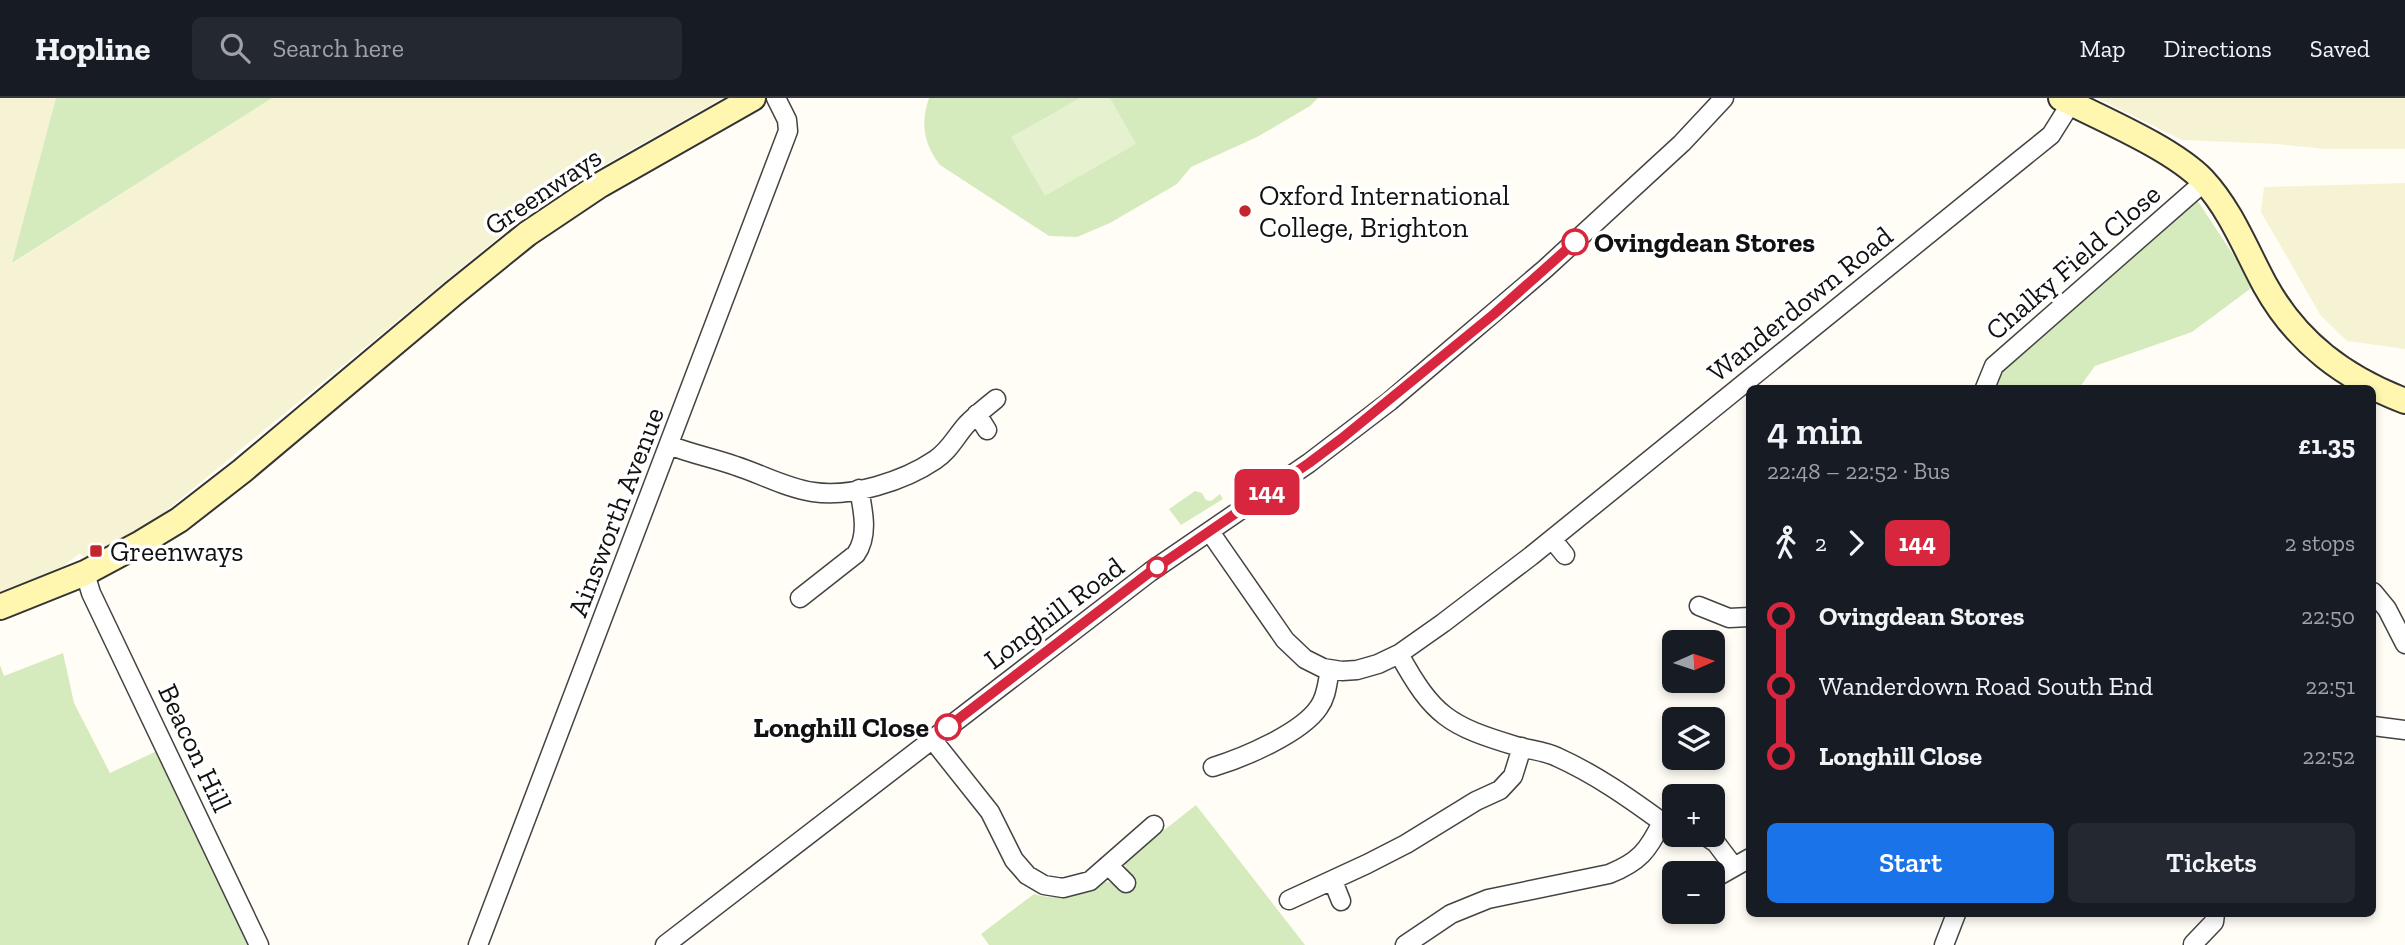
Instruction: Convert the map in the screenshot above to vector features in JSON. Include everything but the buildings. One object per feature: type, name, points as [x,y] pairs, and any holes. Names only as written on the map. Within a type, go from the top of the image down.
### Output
[{"type":"street","name":"Greenways","points":[[0,607],[85,573],[141,543],[197,506],[527,234],[600,185],[753,98]]},
{"type":"street","name":"Ainsworth Avenue","points":[[478,945],[788,131],[787,120],[776,98]]},
{"type":"street","name":"Longhill Road","points":[[665,945],[1150,572],[1309,463],[1390,401],[1494,314],[1673,152],[1724,98]]},
{"type":"street","points":[[2066,101],[2178,159],[2204,182],[2221,203],[2283,313],[2303,337],[2328,360],[2349,376],[2369,385]]},
{"type":"street","name":"Wanderdown Road","points":[[1330,670],[1368,668],[1399,654],[1448,620],[2045,140],[2056,129],[2066,101]]},
{"type":"street","name":"Chalky Field Close","points":[[1987,385],[1994,366],[2204,182]]},
{"type":"street","points":[[2376,388],[2405,401]]},
{"type":"street","points":[[669,445],[813,492],[859,489],[894,482],[923,467],[948,449],[966,424],[982,422],[996,399]]},
{"type":"street","points":[[800,598],[844,574],[862,543],[864,526],[859,489]]},
{"type":"street","points":[[1210,532],[1289,645],[1305,659],[1330,670],[1322,702],[1306,722],[1239,759],[1213,767]]},
{"type":"street","points":[[1552,539],[1565,555]]},
{"type":"street","name":"Beacon Hill","points":[[85,573],[91,593],[259,945]]},
{"type":"street","points":[[2376,596],[2387,609],[2405,644]]},
{"type":"street","points":[[1699,606],[1729,618],[1746,617]]},
{"type":"street","points":[[1399,654],[1428,699],[1446,717],[1473,733],[1553,755],[1587,771],[1662,819]]},
{"type":"street","points":[[2376,726],[2405,730]]},
{"type":"street","points":[[932,739],[990,812],[1014,860],[1035,881],[1053,888],[1074,887],[1090,881],[1154,825]]},
{"type":"street","points":[[1289,900],[1406,844],[1476,801],[1500,790],[1513,776],[1522,747]]},
{"type":"street","points":[[1412,943],[1451,914],[1488,899],[1609,874],[1625,867],[1648,849],[1662,832]]},
{"type":"street","points":[[1721,847],[1742,862],[1725,872]]},
{"type":"street","points":[[1108,865],[1126,883]]},
{"type":"street","points":[[1333,881],[1341,901]]},
{"type":"street","points":[[1944,945],[1955,917]]},
{"type":"street","points":[[2193,944],[2214,922],[2215,917]]},
{"type":"shaded area","points":[[0,98],[56,98],[13,263],[272,98],[723,98],[569,185],[532,210],[150,524],[87,558],[79,554],[53,574],[0,592]]},
{"type":"shaded area","points":[[2097,98],[2405,98],[2405,149],[2324,149],[2182,140]]},
{"type":"shaded area","points":[[2405,183],[2405,349],[2347,341],[2321,316],[2261,212],[2264,187]]},
{"type":"green space","points":[[56,98],[272,98],[12,263]]},
{"type":"green space","points":[[929,98],[1318,98],[1310,106],[1257,137],[1191,167],[1177,184],[1110,223],[1077,237],[1049,236],[940,165],[930,149],[925,133]]},
{"type":"green space","points":[[1080,98],[1110,98],[1136,144],[1045,196],[1011,137]]},
{"type":"green space","points":[[2197,200],[2254,286],[2192,332],[2095,366],[2081,385],[1996,385],[2007,363]]},
{"type":"green space","points":[[1195,491],[1202,493],[1206,500],[1211,501],[1220,494],[1223,499],[1181,525],[1169,509]]},
{"type":"green space","points":[[63,653],[74,703],[110,773],[159,750],[251,945],[0,945],[0,665],[4,676]]},
{"type":"green space","points":[[1196,805],[1305,945],[989,945],[981,934],[1034,894],[1071,896],[1105,882],[1121,892],[1134,881],[1125,867],[1125,861]]},
{"type":"bus line","name":"144","points":[[948,727],[1150,572],[1341,439],[1494,314],[1575,242]]},
{"type":"place","name":"Oxford International College, Brighton","points":[[1245,211]]},
{"type":"place","name":"Ovingdean Stores","points":[[1575,242]]},
{"type":"place","name":"Greenways","points":[[96,551]]},
{"type":"place","name":"Longhill Close","points":[[948,727]]}]
